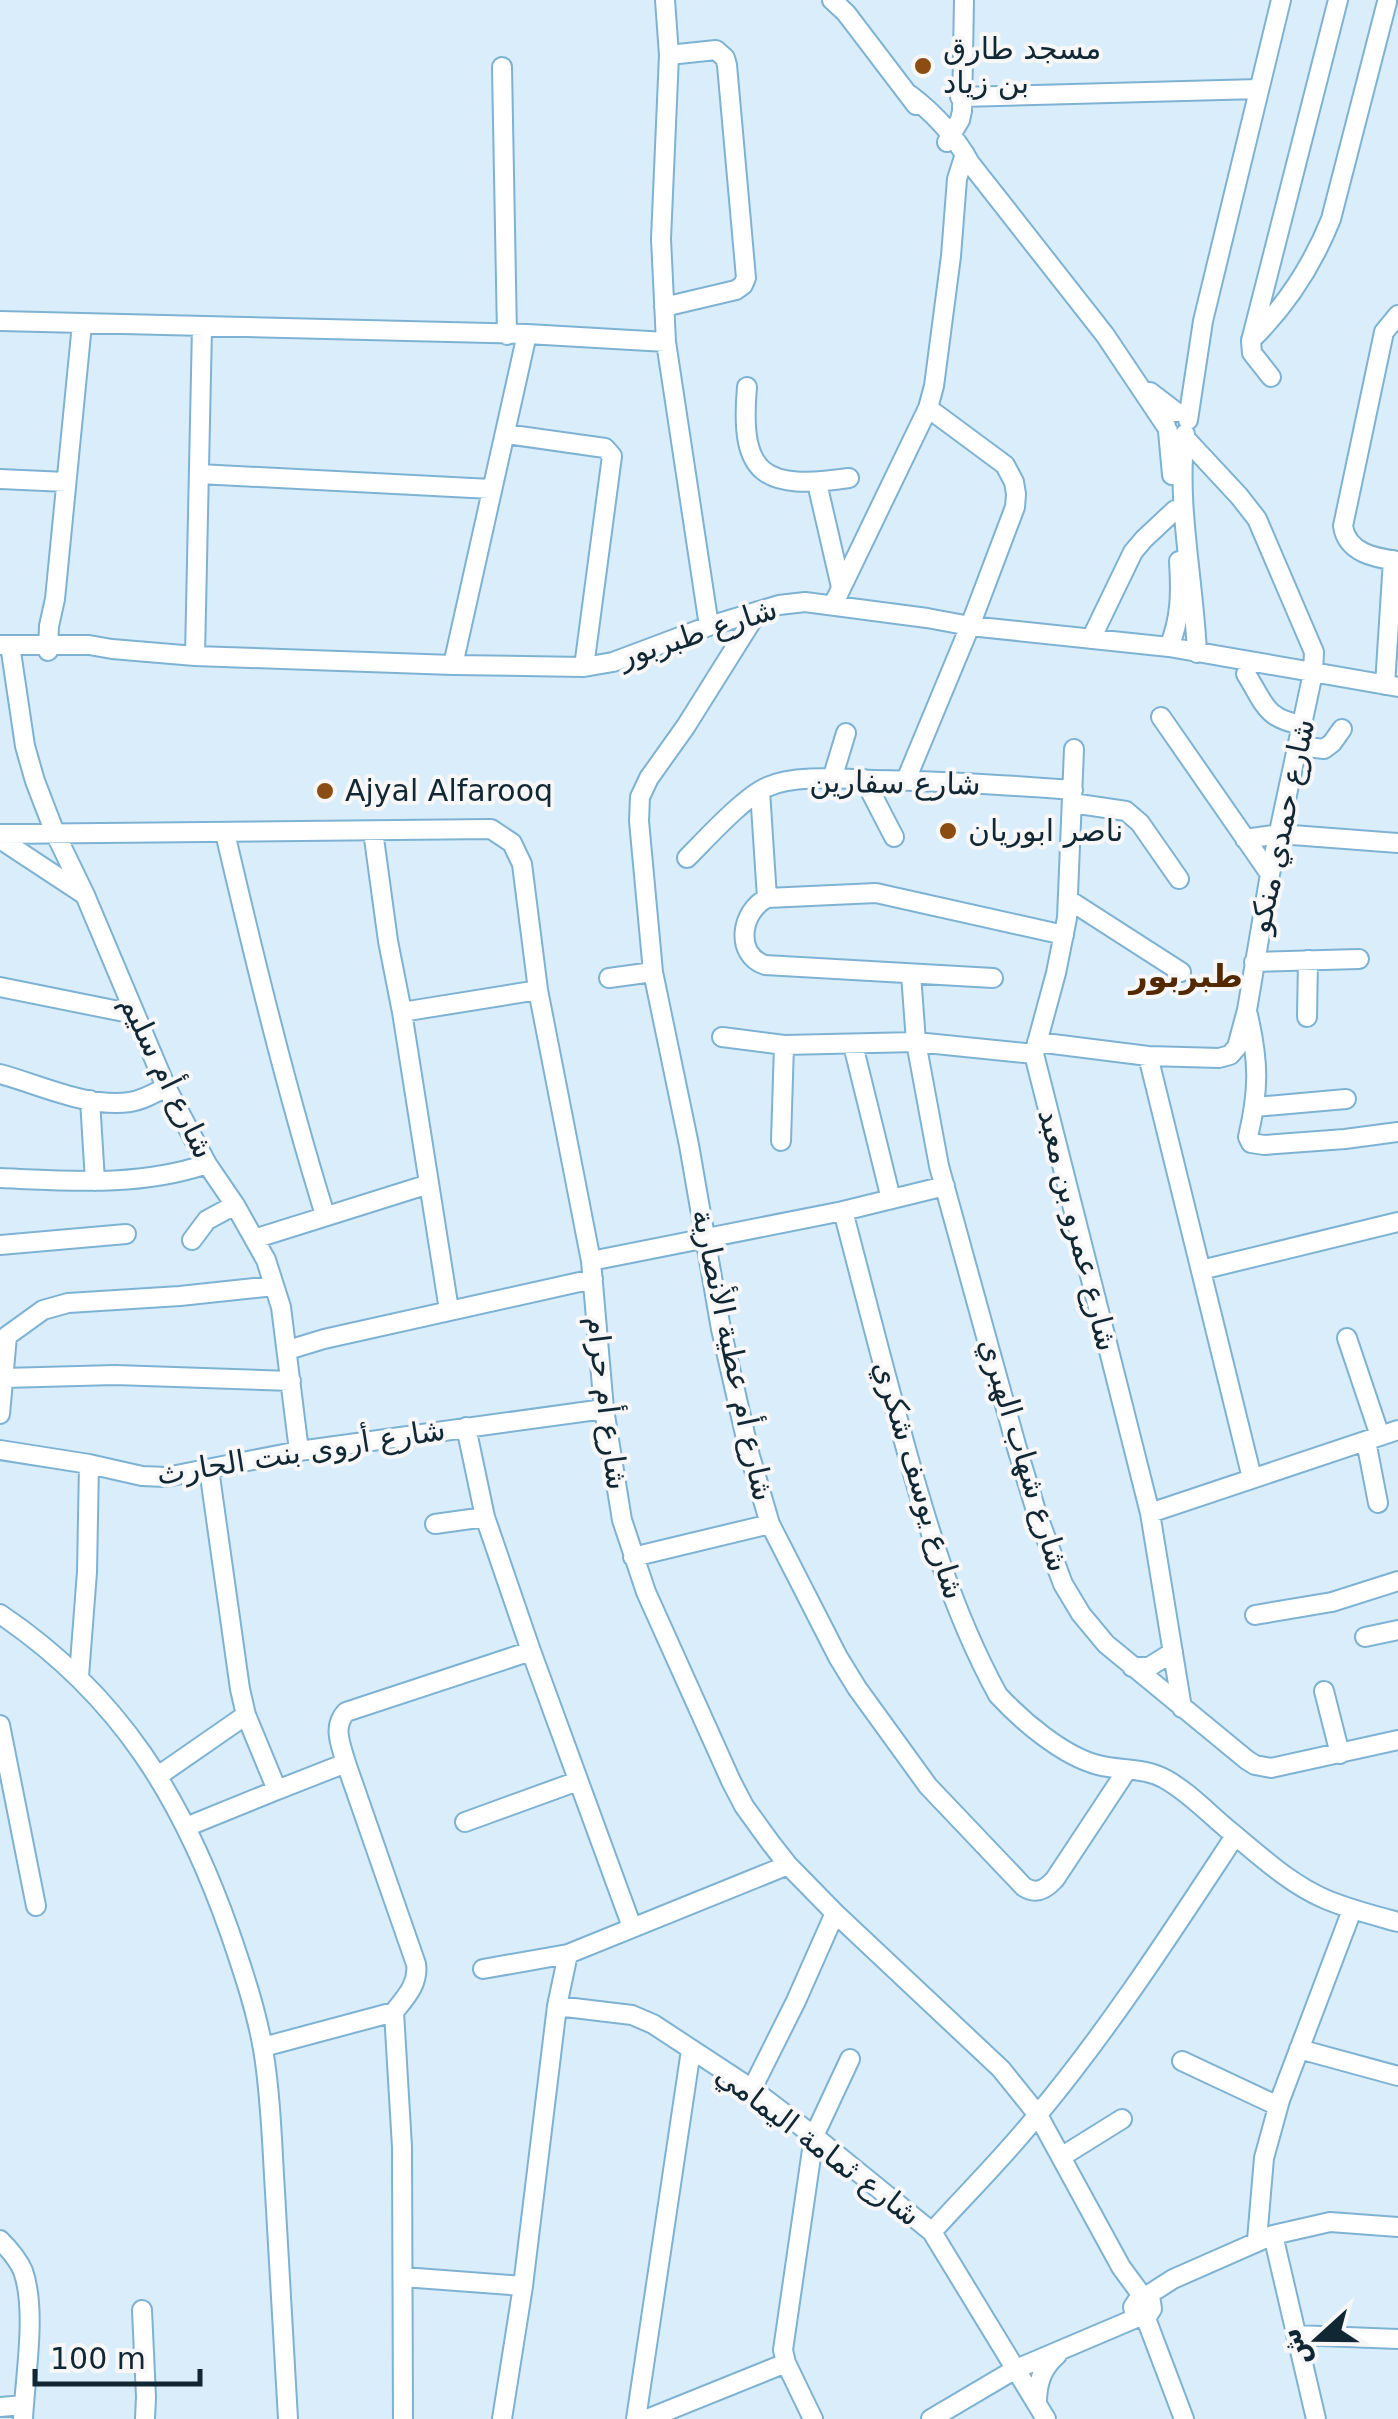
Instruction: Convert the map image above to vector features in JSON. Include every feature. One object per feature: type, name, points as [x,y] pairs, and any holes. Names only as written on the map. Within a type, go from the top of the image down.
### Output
[{"type":"street","points":[[665,0],[669,55],[662,186],[666,342],[709,626]]},
{"type":"street","name":"شارع حمدي منكو","points":[[722,1037],[784,1045],[916,1042],[1148,1056],[1230,1055],[1247,1010],[1270,874],[1314,673],[1314,652],[1257,519],[1138,382],[966,158],[832,0]]},
{"type":"street","points":[[945,133],[960,120],[964,0]]},
{"type":"street","points":[[1169,647],[1180,604],[1178,424],[1193,381],[1203,321],[1280,0]]},
{"type":"street","points":[[1271,377],[1252,354],[1251,341],[1338,0]]},
{"type":"street","points":[[1251,341],[1304,274],[1331,219],[1386,1]]},
{"type":"street","points":[[1386,1],[1398,20]]},
{"type":"street","points":[[664,307],[736,290],[746,278],[727,65],[716,50],[669,55]]},
{"type":"street","points":[[502,66],[507,334]]},
{"type":"street","points":[[960,98],[1259,89]]},
{"type":"street","points":[[833,604],[928,408],[951,256],[957,179],[966,158]]},
{"type":"street","points":[[1272,260],[1304,274]]},
{"type":"street","points":[[1392,686],[1396,561],[1373,557],[1352,546],[1343,526],[1384,332],[1398,315]]},
{"type":"street","points":[[0,321],[527,334],[666,342]]},
{"type":"street","points":[[53,649],[82,324]]},
{"type":"street","points":[[195,656],[202,327]]},
{"type":"street","points":[[453,665],[527,334]]},
{"type":"street","points":[[747,386],[746,431],[753,456],[763,471],[774,479],[816,483],[849,478]]},
{"type":"street","points":[[906,780],[970,626],[1016,494],[1005,465],[928,408]]},
{"type":"street","points":[[1178,424],[1197,652]]},
{"type":"street","points":[[506,434],[604,448],[612,456],[584,666]]},
{"type":"street","points":[[199,474],[491,488]]},
{"type":"street","points":[[0,478],[66,482]]},
{"type":"street","points":[[816,483],[841,586]]},
{"type":"street","points":[[1092,639],[1133,552],[1176,510]]},
{"type":"street","name":"شارع طبربور","points":[[5,650],[584,666],[624,658],[709,626],[788,603],[833,604],[970,626],[1169,647],[1392,686]]},
{"type":"street","name":"شارع أم عطية الأنصارية","points":[[758,611],[649,778],[640,797],[638,821],[653,972],[689,1145],[714,1294],[750,1456],[770,1524],[857,1688],[928,1786],[1024,1887],[1036,1892],[1055,1879],[1128,1770]]},
{"type":"street","name":"شارع أم سليم","points":[[5,650],[25,746],[56,832],[166,1087],[207,1164],[236,1205],[266,1260],[281,1307],[299,1451]]},
{"type":"street","points":[[1246,674],[1270,713],[1284,722],[1303,725]]},
{"type":"street","points":[[1161,717],[1270,874]]},
{"type":"street","points":[[1299,746],[1324,749],[1342,729]]},
{"type":"street","points":[[832,779],[846,732]]},
{"type":"street","name":"شارع عمرو بن معبد","points":[[1074,749],[1069,900],[1056,973],[1036,1048],[1150,1513],[1182,1708]]},
{"type":"street","points":[[864,779],[894,837]]},
{"type":"street","name":"شارع سفارين","points":[[760,791],[787,782],[864,779],[1073,796],[1126,811],[1140,823],[1179,879]]},
{"type":"street","points":[[686,858],[760,791]]},
{"type":"street","points":[[760,791],[767,898]]},
{"type":"street","name":"شارع أم حرام","points":[[0,836],[56,832],[491,830],[505,837],[518,854],[538,990],[592,1270],[604,1408],[622,1520],[646,1592],[731,1781],[756,1824],[788,1866],[1000,2068],[1038,2115],[1142,2307],[1184,2419]]},
{"type":"street","points":[[373,832],[449,1310]]},
{"type":"street","points":[[225,833],[277,1051],[325,1216]]},
{"type":"street","points":[[1245,839],[1279,834],[1398,843]]},
{"type":"street","points":[[0,836],[86,895]]},
{"type":"street","points":[[993,978],[771,966],[758,962],[747,950],[745,928],[753,908],[767,898],[876,893],[1064,935]]},
{"type":"street","points":[[1069,900],[1180,972]]},
{"type":"street","points":[[1254,962],[1359,959]]},
{"type":"street","points":[[1307,1017],[1308,960]]},
{"type":"street","points":[[608,978],[653,972]]},
{"type":"street","points":[[912,974],[916,1042]]},
{"type":"street","points":[[0,988],[134,1014]]},
{"type":"street","points":[[402,1012],[538,990]]},
{"type":"street","points":[[1247,1010],[1258,1086],[1248,1136],[1251,1143],[1345,1140],[1398,1132]]},
{"type":"street","name":"شارع شهاب الهبري","points":[[916,1042],[944,1186],[1016,1445],[1055,1565],[1081,1614],[1106,1644],[1247,1760],[1263,1768],[1398,1740]]},
{"type":"street","points":[[853,1044],[891,1199]]},
{"type":"street","points":[[780,1141],[784,1045]]},
{"type":"street","points":[[1148,1056],[1252,1478]]},
{"type":"street","points":[[0,1074],[90,1100],[134,1101],[166,1087]]},
{"type":"street","points":[[1255,1107],[1346,1099]]},
{"type":"street","points":[[90,1100],[95,1182]]},
{"type":"street","points":[[0,1178],[95,1182],[158,1177],[207,1164]]},
{"type":"street","points":[[254,1238],[428,1184]]},
{"type":"street","points":[[288,1350],[706,1240],[944,1186]]},
{"type":"street","points":[[192,1240],[207,1220],[236,1205]]},
{"type":"street","name":"شارع يوسف شكري","points":[[844,1211],[936,1555],[992,1684],[1008,1706],[1056,1745],[1089,1762],[1162,1777],[1296,1883],[1321,1898],[1398,1922]]},
{"type":"street","points":[[1201,1270],[1398,1222]]},
{"type":"street","points":[[0,1245],[126,1234]]},
{"type":"street","points":[[0,1414],[5,1343],[11,1332],[43,1310],[58,1305],[274,1286]]},
{"type":"street","points":[[1347,1338],[1381,1436],[1378,1503]]},
{"type":"street","points":[[4,1378],[115,1376],[291,1381]]},
{"type":"street","name":"شارع أروى بنت الحارث","points":[[0,1450],[155,1477],[299,1451],[604,1408]]},
{"type":"street","points":[[466,1427],[485,1517],[632,1927]]},
{"type":"street","points":[[1150,1513],[1381,1436]]},
{"type":"street","points":[[79,1676],[90,1464]]},
{"type":"street","points":[[209,1469],[234,1658],[246,1714],[277,1790]]},
{"type":"street","points":[[435,1524],[485,1517]]},
{"type":"street","points":[[633,1557],[770,1524]]},
{"type":"street","points":[[1255,1616],[1332,1602],[1398,1581]]},
{"type":"street","points":[[0,1614],[79,1676],[158,1776],[212,1884],[238,1955],[263,2048],[288,2419]]},
{"type":"street","points":[[1364,1636],[1398,1630]]},
{"type":"street","points":[[403,2419],[402,2147],[394,2012],[418,1970],[346,1763],[338,1720],[346,1712],[531,1652]]},
{"type":"street","points":[[1132,1666],[1148,1667],[1173,1652]]},
{"type":"street","points":[[1324,1691],[1340,1754]]},
{"type":"street","points":[[158,1776],[246,1714]]},
{"type":"street","points":[[0,1725],[36,1906]]},
{"type":"street","points":[[186,1827],[346,1763]]},
{"type":"street","points":[[465,1822],[578,1780]]},
{"type":"street","points":[[932,2232],[1038,2115],[1153,1962],[1235,1836]]},
{"type":"street","points":[[483,1968],[568,1954],[788,1866]]},
{"type":"street","points":[[1316,2419],[1296,2335],[1265,2238],[1264,2158],[1278,2106],[1352,1910]]},
{"type":"street","points":[[752,2090],[836,1913]]},
{"type":"street","points":[[502,2419],[523,2286],[557,2006],[568,1954]]},
{"type":"street","name":"شارع ثمامة اليمامي","points":[[557,2006],[637,2016],[654,2024],[814,2136],[932,2232],[1041,2411]]},
{"type":"street","points":[[263,2048],[394,2012]]},
{"type":"street","points":[[1299,2049],[1398,2076]]},
{"type":"street","points":[[636,2419],[691,2050]]},
{"type":"street","points":[[813,2419],[783,2350],[814,2136],[850,2059]]},
{"type":"street","points":[[1182,2061],[1278,2106]]},
{"type":"street","points":[[1062,2157],[1122,2118]]},
{"type":"street","points":[[931,2419],[1014,2370],[1088,2338],[1194,2271],[1265,2238],[1330,2222],[1398,2226]]},
{"type":"street","points":[[0,2240],[22,2268],[29,2321],[23,2412],[0,2407]]},
{"type":"street","points":[[403,2276],[523,2286]]},
{"type":"street","points":[[142,2310],[145,2419]]},
{"type":"street","points":[[1296,2335],[1398,2339]]},
{"type":"street","points":[[1041,2411],[1040,2379],[1061,2351]]},
{"type":"street","points":[[647,2419],[786,2363]]},
{"type":"place","name":"مسجد طارق بن زياد","points":[[923,66]]},
{"type":"place","name":"Ajyal Alfarooq","points":[[325,791]]},
{"type":"place","name":"ناصر ابوريان","points":[[948,831]]},
{"type":"district","name":"طبربور","points":[[1186,976]]}]
